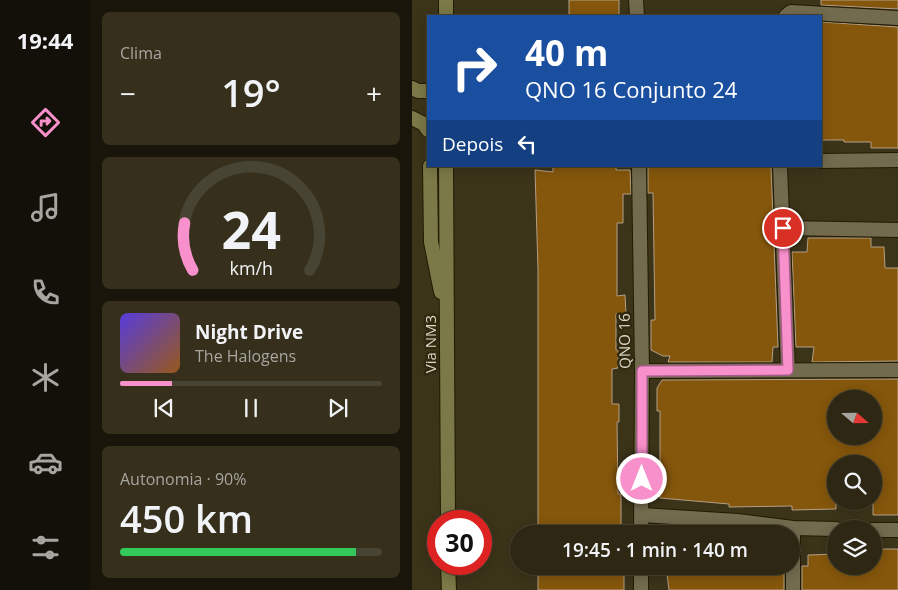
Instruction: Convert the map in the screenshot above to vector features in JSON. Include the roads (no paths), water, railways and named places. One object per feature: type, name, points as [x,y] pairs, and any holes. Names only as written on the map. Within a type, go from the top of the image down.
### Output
[{"type":"main road","points":[[446,0],[446,15]]},
{"type":"main road","points":[[412,88],[418,91],[427,91]]},
{"type":"main road","points":[[412,118],[424,124],[427,128]]},
{"type":"main road","points":[[430,167],[431,242],[447,325]]},
{"type":"main road","name":"Via NM3","points":[[446,167],[448,510]]},
{"type":"main road","points":[[448,575],[449,590]]},
{"type":"street","points":[[636,0],[637,15]]},
{"type":"street","points":[[789,9],[898,18]]},
{"type":"street","points":[[822,161],[898,160]]},
{"type":"street","name":"QNO 16","points":[[639,167],[642,371],[641,525]]},
{"type":"street","points":[[780,167],[788,370]]},
{"type":"street","points":[[783,228],[898,230]]},
{"type":"street","points":[[642,371],[898,370]]},
{"type":"street","points":[[642,515],[766,525]]},
{"type":"street","points":[[800,528],[827,529]]},
{"type":"street","points":[[882,530],[898,530]]},
{"type":"street","points":[[641,575],[641,590]]},
{"type":"street","points":[[793,575],[793,590]]}]
